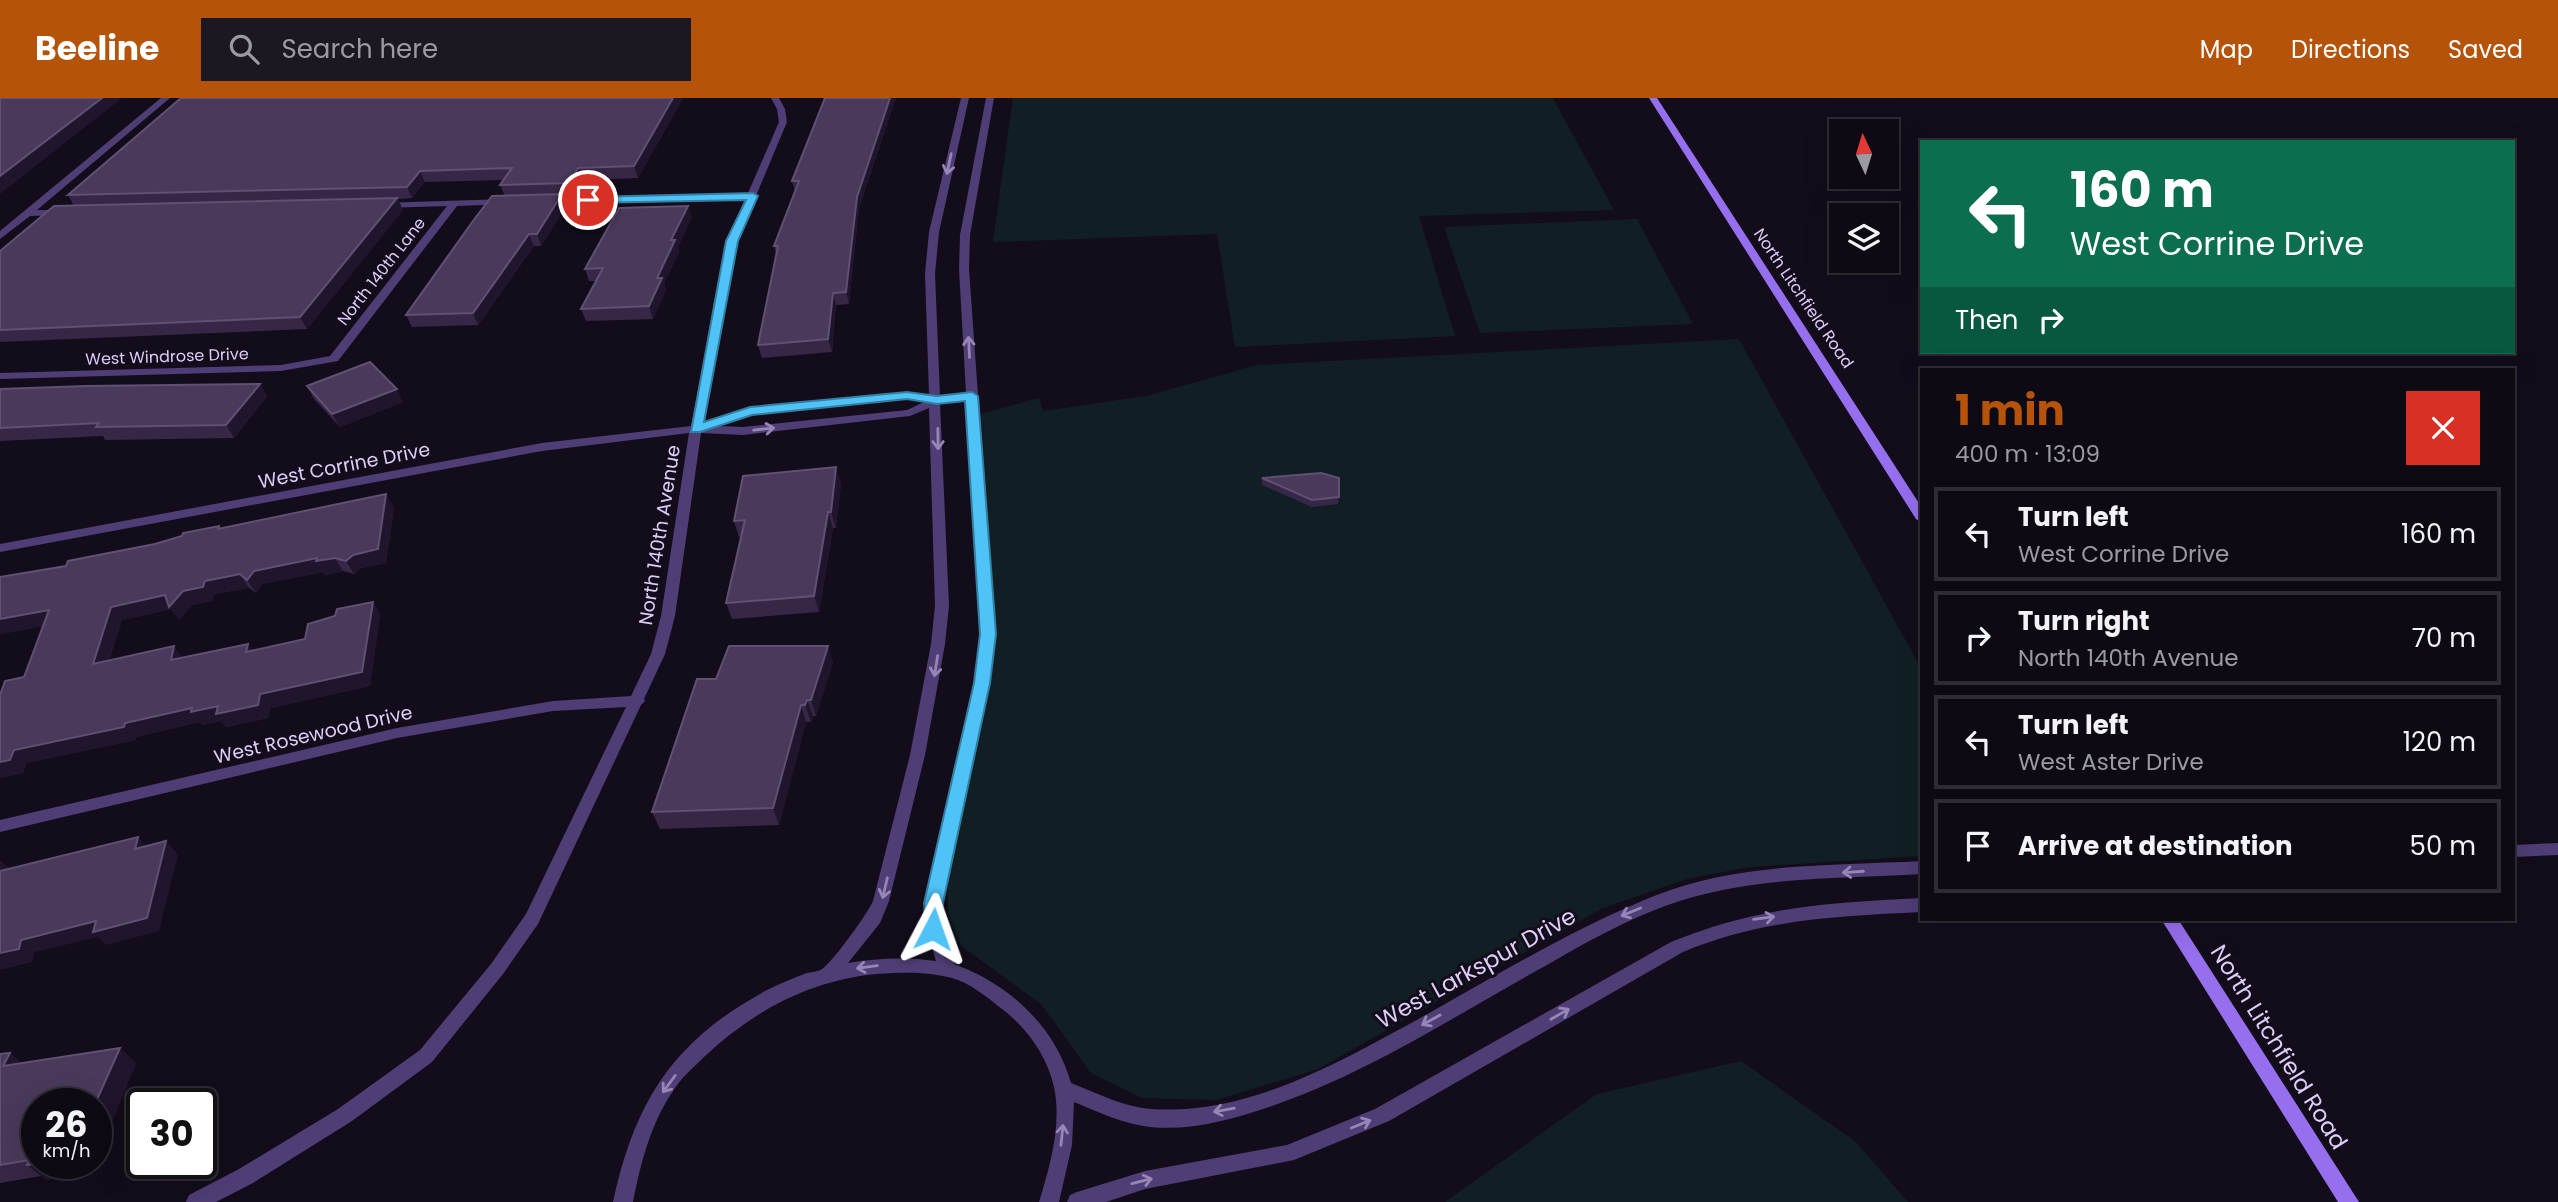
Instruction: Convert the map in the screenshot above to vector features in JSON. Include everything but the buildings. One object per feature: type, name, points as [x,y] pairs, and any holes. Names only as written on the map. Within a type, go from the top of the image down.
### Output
[{"type":"main road","name":"North Litchfield Road","points":[[1653,98],[1769,285],[1825,363],[1920,516]]},
{"type":"main road","name":"North Litchfield Road","points":[[2170,921],[2349,1202]]},
{"type":"street","points":[[0,236],[166,98]]},
{"type":"street","name":"North 140th Avenue","points":[[196,1202],[246,1176],[345,1115],[426,1056],[497,970],[531,919],[638,701],[658,654],[668,616],[696,429],[732,241],[783,122],[775,98]]},
{"type":"street","points":[[830,972],[874,918],[881,901],[931,698],[942,606],[931,256],[965,98]]},
{"type":"street","points":[[947,970],[932,917],[982,683],[988,634],[965,298],[965,235],[990,98]]},
{"type":"street","points":[[534,201],[753,196]]},
{"type":"street","points":[[372,205],[521,202]]},
{"type":"street","name":"North 140th Lane","points":[[334,359],[454,203]]},
{"type":"street","points":[[28,214],[70,212]]},
{"type":"street","name":"West Windrose Drive","points":[[0,376],[281,369],[334,359]]},
{"type":"street","name":"West Corrine Drive","points":[[696,429],[750,411],[907,396],[937,400],[972,396]]},
{"type":"street","name":"West Corrine Drive","points":[[0,548],[542,447],[696,429],[743,431],[910,413],[937,400]]},
{"type":"street","name":"West Rosewood Drive","points":[[0,826],[473,718],[553,706],[638,701]]},
{"type":"street","points":[[2515,851],[2558,849]]},
{"type":"street","name":"West Larkspur Drive","points":[[1063,1088],[1148,1118],[1176,1118],[1243,1107],[1316,1082],[1353,1064],[1590,932],[1661,901],[1721,883],[1766,876],[1920,867]]},
{"type":"street","points":[[1077,1202],[1145,1180],[1287,1154],[1382,1115],[1664,954],[1710,931],[1748,920],[1822,911],[1920,905]]},
{"type":"street","points":[[623,1202],[635,1142],[667,1083],[714,1033],[769,996],[830,972],[886,964],[947,970],[982,985],[1018,1010],[1046,1045],[1063,1088],[1064,1120],[1059,1169],[1049,1202]]},
{"type":"shaded area","points":[[1013,98],[1553,98],[1614,210],[1419,216],[1455,336],[1235,347],[1217,234],[993,242]]},
{"type":"shaded area","points":[[1637,219],[1693,324],[1480,333],[1444,227]]},
{"type":"shaded area","points":[[1739,339],[1920,666],[1920,856],[1749,867],[1687,879],[1603,908],[1318,1069],[1217,1100],[1142,1098],[1091,1073],[1041,1004],[961,946],[948,916],[948,879],[984,715],[996,632],[981,414],[1039,398],[1043,411],[1146,396],[1257,365]]},
{"type":"shaded area","points":[[1741,1061],[1856,1142],[1908,1202],[1445,1202],[1597,1094]]},
{"type":"route","points":[[588,200],[753,196],[732,241],[703,404],[696,429],[750,411],[907,396],[937,400],[972,396],[988,634],[982,683],[933,903],[933,929]]}]
